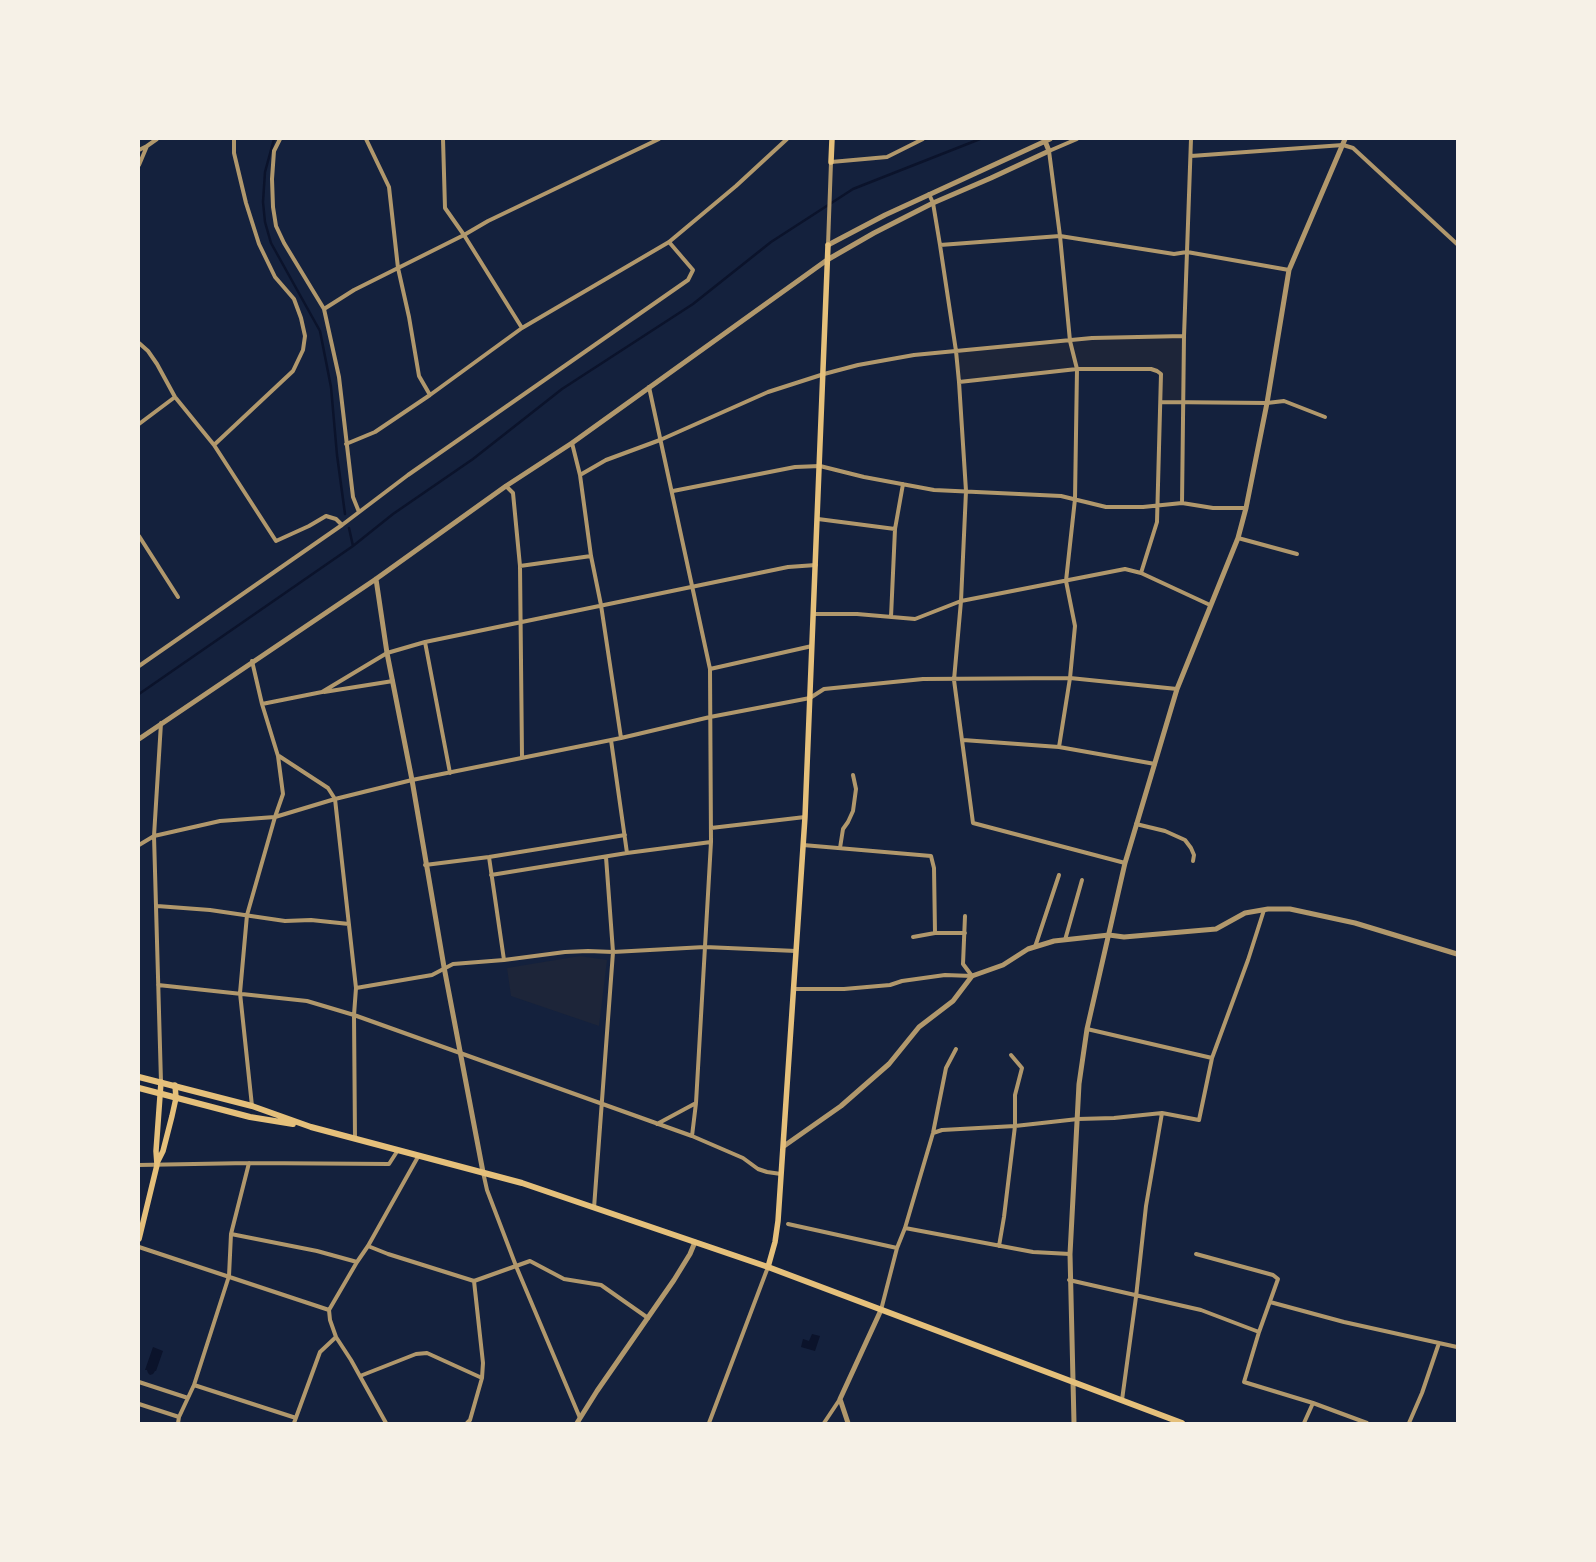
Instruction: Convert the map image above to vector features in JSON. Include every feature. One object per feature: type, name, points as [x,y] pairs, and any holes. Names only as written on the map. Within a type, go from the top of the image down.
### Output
[{"type":"main road","points":[[831,162],[832,139]]},
{"type":"main road","points":[[768,1267],[775,1242],[784,1146],[805,817],[828,245]]},
{"type":"main road","points":[[139,1077],[252,1106],[311,1127],[522,1183],[768,1267],[1180,1423]]},
{"type":"main road","points":[[139,1239],[156,1165],[161,1082]]},
{"type":"main road","points":[[156,1165],[163,1151],[176,1098],[175,1085]]},
{"type":"main road","points":[[139,1088],[250,1117],[311,1127]]},
{"type":"street","points":[[139,150],[157,139]]},
{"type":"street","points":[[214,445],[293,371],[303,350],[305,336],[294,299],[275,277],[259,244],[246,203],[234,153],[234,139]]},
{"type":"street","points":[[280,139],[274,151],[272,179],[276,226],[284,243],[324,309],[339,377],[353,497],[359,512]]},
{"type":"street","points":[[366,139],[390,187],[398,268],[419,376],[430,395]]},
{"type":"street","points":[[444,139],[445,208],[522,328]]},
{"type":"street","points":[[324,309],[354,290],[488,221],[658,139]]},
{"type":"street","points":[[346,444],[375,432],[430,395],[522,328],[669,242],[736,186],[787,139]]},
{"type":"street","points":[[923,139],[886,157],[831,162],[828,245],[929,194],[1047,140],[1060,236],[1070,341],[1077,369],[1075,499],[1066,581],[1075,626],[1070,678],[1059,747]]},
{"type":"street","points":[[139,738],[376,579],[506,486],[572,443],[827,260],[874,233],[933,203],[1077,139]]},
{"type":"street","points":[[1182,503],[1184,336],[1192,156],[1191,139]]},
{"type":"street","points":[[1192,156],[1344,142],[1353,148],[1457,244]]},
{"type":"street","points":[[1074,1423],[1070,1254],[1079,1084],[1087,1028],[1125,863],[1154,764],[1177,689],[1238,538],[1246,508],[1267,403],[1289,270],[1344,142]]},
{"type":"street","points":[[139,165],[147,146]]},
{"type":"street","points":[[929,194],[933,203],[940,245],[959,382],[966,491],[961,602],[954,680],[973,822],[1125,863]]},
{"type":"street","points":[[940,245],[1060,236],[1174,254],[1187,252],[1289,270]]},
{"type":"street","points":[[139,666],[342,525],[408,475],[688,280],[693,270],[669,242]]},
{"type":"street","points":[[580,475],[606,460],[660,440],[768,392],[858,365],[914,356],[1092,338],[1184,336]]},
{"type":"street","points":[[139,343],[157,364],[175,397],[214,445],[276,541],[326,516],[336,519],[342,525]]},
{"type":"street","points":[[959,382],[1077,369],[1151,369],[1161,374],[1162,402],[1157,522],[1141,573]]},
{"type":"street","points":[[649,387],[710,669],[711,842],[696,1103],[692,1136]]},
{"type":"street","points":[[139,424],[175,397]]},
{"type":"street","points":[[1162,402],[1267,403],[1284,401],[1325,417]]},
{"type":"street","points":[[572,443],[580,475],[591,556],[601,605],[621,738]]},
{"type":"street","points":[[673,491],[795,467],[820,466],[864,477],[934,490],[1061,496],[1106,507],[1143,507],[1182,503],[1213,508],[1246,508]]},
{"type":"street","points":[[891,617],[895,530],[903,484]]},
{"type":"street","points":[[506,486],[513,493],[520,566],[522,757]]},
{"type":"street","points":[[818,520],[895,530]]},
{"type":"street","points":[[139,536],[178,597]]},
{"type":"street","points":[[1238,538],[1297,554]]},
{"type":"street","points":[[520,566],[591,556]]},
{"type":"street","points":[[322,692],[387,653],[425,642],[788,567],[816,565]]},
{"type":"street","points":[[814,614],[857,614],[915,619],[961,602],[1125,569],[1141,573],[1210,605]]},
{"type":"street","points":[[376,579],[387,653],[412,780],[425,864],[487,1190],[578,1421]]},
{"type":"street","points":[[425,642],[450,773]]},
{"type":"street","points":[[710,669],[812,646]]},
{"type":"street","points":[[252,661],[262,704],[278,756],[283,794],[274,817],[247,915],[240,993],[252,1106]]},
{"type":"street","points":[[139,845],[154,836],[220,822],[274,817],[335,799],[412,780],[612,740],[710,717],[810,698],[824,689],[923,679],[1070,678],[1177,689]]},
{"type":"street","points":[[262,704],[393,681]]},
{"type":"street","points":[[161,723],[154,836],[161,1082]]},
{"type":"street","points":[[612,740],[627,853]]},
{"type":"street","points":[[963,740],[1059,747],[1154,764]]},
{"type":"street","points":[[278,756],[328,788],[335,799],[356,988],[354,1015],[355,1139]]},
{"type":"street","points":[[840,848],[843,829],[853,811],[856,789],[853,775]]},
{"type":"street","points":[[710,828],[805,817]]},
{"type":"street","points":[[1136,824],[1165,831],[1185,840],[1191,848],[1194,861]]},
{"type":"street","points":[[425,864],[489,857],[625,835]]},
{"type":"street","points":[[491,875],[627,853],[711,842]]},
{"type":"street","points":[[803,845],[930,856],[934,868],[935,933]]},
{"type":"street","points":[[489,857],[504,960]]},
{"type":"street","points":[[594,1208],[613,952],[606,857]]},
{"type":"street","points":[[1035,947],[1059,875]]},
{"type":"street","points":[[1065,940],[1082,880]]},
{"type":"street","points":[[157,906],[210,910],[285,921],[311,920],[348,924]]},
{"type":"street","points":[[794,989],[844,989],[890,985],[902,981],[945,975],[972,976],[1003,965],[1028,949],[1054,941],[1109,935],[1124,936],[1216,929],[1245,913],[1264,910],[1290,909],[1338,919],[1402,936],[1457,954]]},
{"type":"street","points":[[933,1133],[942,1130],[1015,1126],[1162,1113],[1199,1120],[1212,1058],[1264,910]]},
{"type":"street","points":[[965,916],[963,964],[972,976]]},
{"type":"street","points":[[913,936],[935,933],[964,933]]},
{"type":"street","points":[[356,988],[432,975],[444,967],[453,964],[565,952],[613,952],[704,947],[796,952]]},
{"type":"street","points":[[784,1146],[841,1106],[889,1064],[919,1027],[953,1001],[972,976]]},
{"type":"street","points":[[158,985],[307,1001],[354,1015],[692,1136],[743,1158],[758,1169],[781,1174]]},
{"type":"street","points":[[1087,1028],[1212,1058]]},
{"type":"street","points":[[824,1423],[840,1399],[881,1310],[897,1248],[905,1228],[933,1133],[946,1068],[956,1050]]},
{"type":"street","points":[[998,1246],[1004,1217],[1015,1126],[1015,1095],[1022,1068],[1011,1055]]},
{"type":"street","points":[[657,1124],[696,1103]]},
{"type":"street","points":[[1122,1400],[1146,1206],[1162,1113]]},
{"type":"street","points":[[139,1165],[249,1162],[390,1164],[398,1150]]},
{"type":"street","points":[[386,1423],[336,1337],[330,1320],[329,1310],[368,1246],[419,1155]]},
{"type":"street","points":[[178,1423],[194,1385],[229,1276],[232,1234],[249,1162]]},
{"type":"street","points":[[788,1224],[897,1248]]},
{"type":"street","points":[[905,1228],[1033,1252],[1070,1254]]},
{"type":"street","points":[[232,1234],[317,1251],[357,1262]]},
{"type":"street","points":[[578,1421],[674,1280],[690,1254],[694,1242]]},
{"type":"street","points":[[368,1246],[474,1281],[530,1261],[564,1279],[601,1285],[648,1318]]},
{"type":"street","points":[[139,1247],[329,1310]]},
{"type":"street","points":[[1196,1254],[1273,1275],[1278,1279],[1244,1382],[1313,1403],[1367,1423]]},
{"type":"street","points":[[709,1423],[768,1267]]},
{"type":"street","points":[[1070,1280],[1136,1297],[1201,1310],[1259,1332]]},
{"type":"street","points":[[474,1281],[483,1363],[482,1378],[469,1422],[476,1423]]},
{"type":"street","points":[[1270,1302],[1344,1322],[1457,1347]]},
{"type":"street","points":[[194,1385],[295,1421],[320,1352],[336,1337]]},
{"type":"street","points":[[1409,1423],[1439,1343]]},
{"type":"street","points":[[360,1376],[416,1354],[427,1353],[482,1378]]},
{"type":"street","points":[[139,1382],[188,1398]]},
{"type":"street","points":[[840,1399],[848,1423]]},
{"type":"street","points":[[1304,1423],[1313,1403]]},
{"type":"street","points":[[139,1404],[179,1418]]},
{"type":"shaded area","points":[[1184,336],[1183,403],[1162,402],[1161,374],[1157,371],[1077,369],[959,382],[956,352],[1092,338]]},
{"type":"shaded area","points":[[580,956],[607,960],[599,1026],[511,996],[507,968]]},
{"type":"shaded area","points":[[812,1334],[820,1336],[815,1351],[801,1347],[803,1339],[809,1341]]},
{"type":"shaded area","points":[[153,1347],[163,1351],[156,1371],[150,1375],[145,1370]]},
{"type":"waterway","points":[[274,139],[265,172],[263,202],[265,222],[271,243],[320,331],[331,387],[345,514]]},
{"type":"waterway","points":[[139,694],[353,546],[393,514],[473,459],[562,389],[693,304],[771,242],[853,189],[980,139]]},
{"type":"waterway","points":[[349,528],[353,546]]}]
